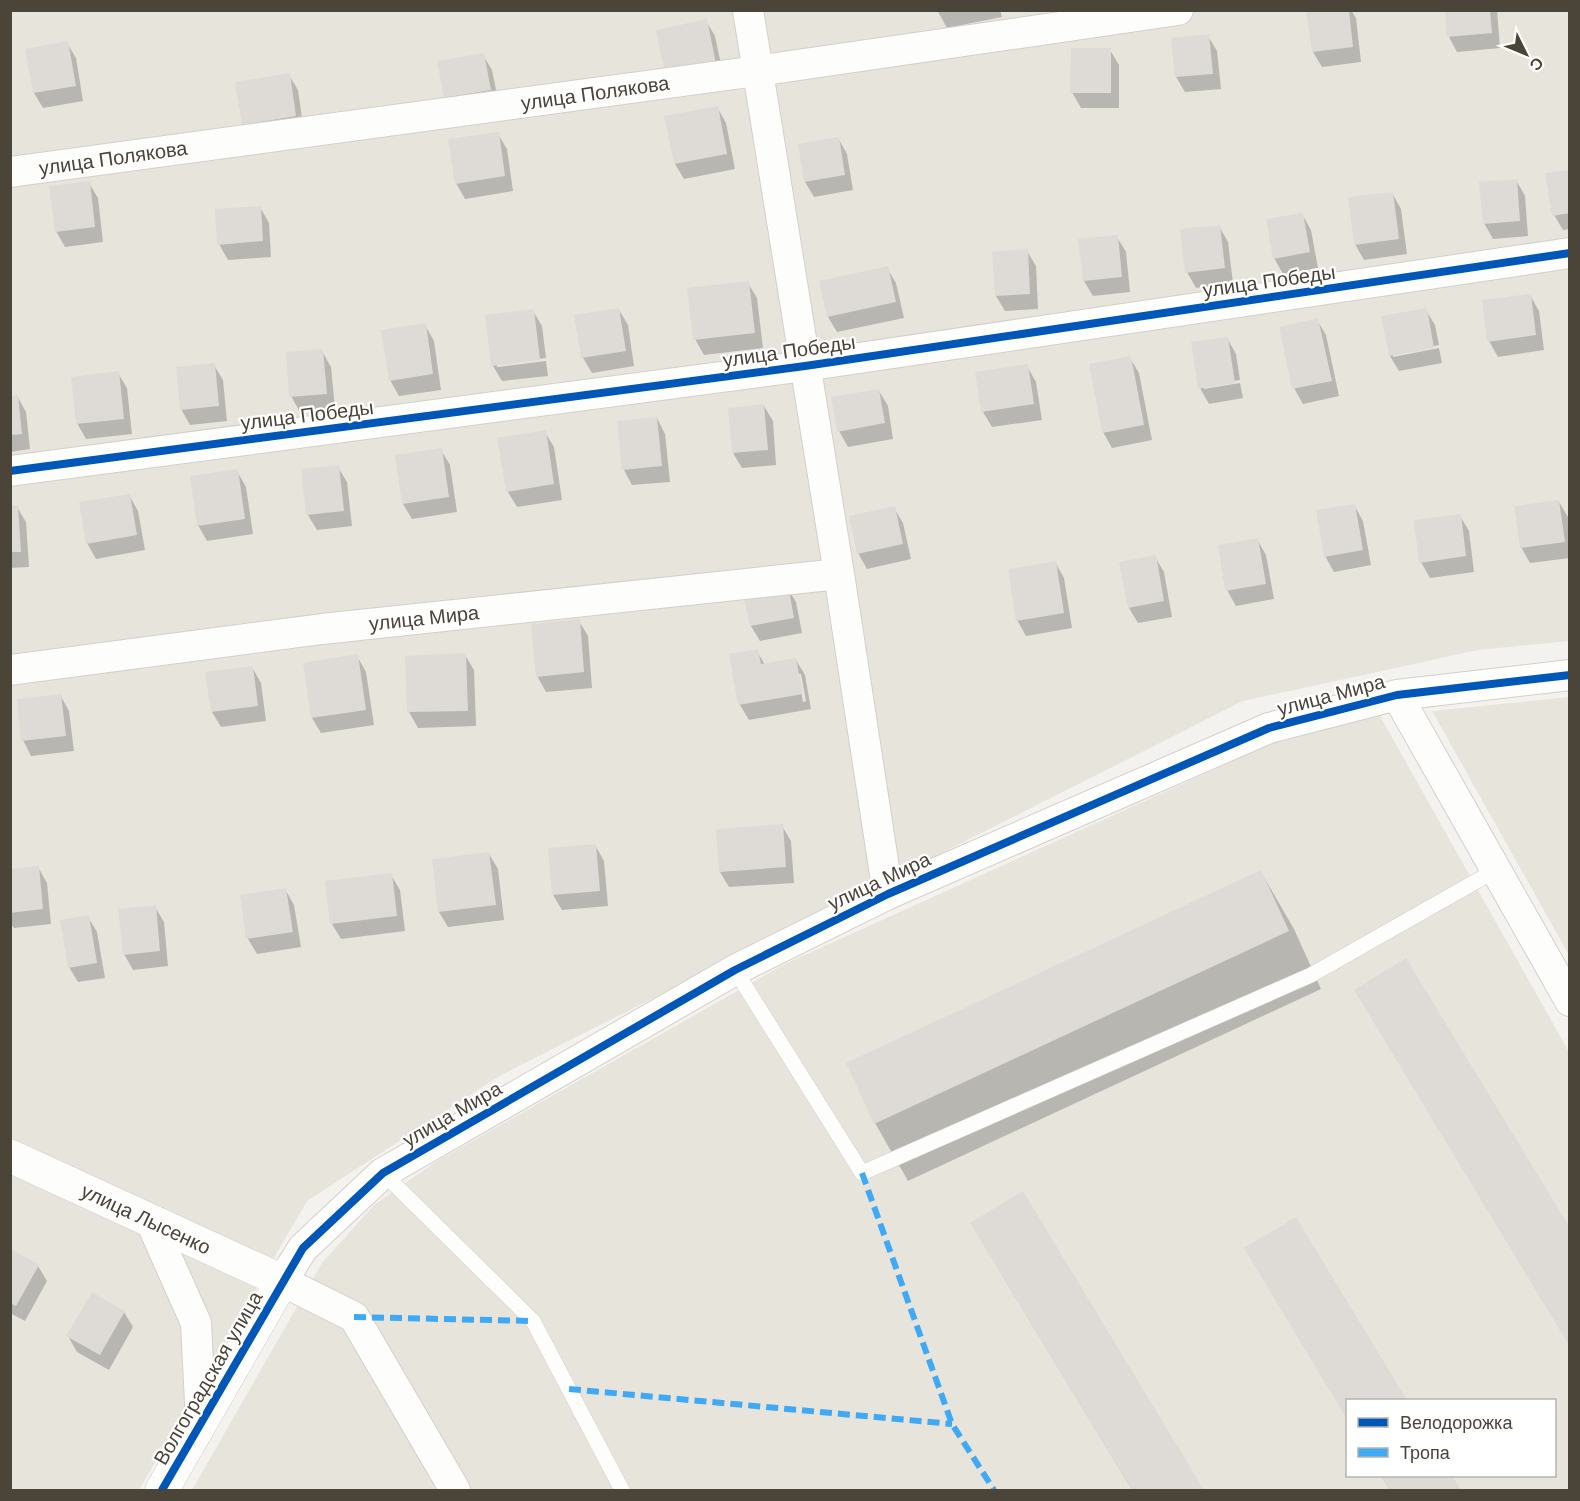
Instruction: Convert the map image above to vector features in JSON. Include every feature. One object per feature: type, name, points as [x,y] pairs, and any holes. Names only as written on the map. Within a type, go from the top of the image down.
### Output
[{"type":"street","points":[[747,10],[839,574],[888,894]]},
{"type":"street","name":"улица Полякова","points":[[10,172],[757,72],[1178,10]]},
{"type":"street","name":"улица Победы","points":[[10,471],[805,366],[1569,253]]},
{"type":"street","name":"улица Мира","points":[[10,670],[322,628],[839,574]]},
{"type":"street","name":"улица Мира","points":[[282,1281],[303,1248],[383,1173],[735,970],[888,894],[1269,729],[1397,695],[1569,675]]},
{"type":"street","points":[[1397,695],[1569,1001]]},
{"type":"street","name":"улица Лысенко","points":[[10,1156],[282,1281]]},
{"type":"street","points":[[151,1222],[196,1323],[201,1423]]},
{"type":"street","points":[[282,1281],[354,1317],[445,1484]]},
{"type":"street","name":"Волгоградская улица","points":[[162,1491],[282,1281]]},
{"type":"lane","points":[[735,970],[862,1173],[1311,975],[1496,870]]},
{"type":"lane","points":[[383,1173],[533,1321],[622,1491]]},
{"type":"shaded area","points":[[10,11],[1569,11],[1569,641],[1478,650],[1243,701],[501,1075],[307,1201],[139,1490],[11,1490]]},
{"type":"shaded area","points":[[1570,697],[1569,955],[1432,711]]},
{"type":"shaded area","points":[[1380,716],[1569,1052],[1569,1490],[192,1490],[322,1263],[374,1205],[437,1161],[785,964],[1295,733]]},
{"type":"building","points":[[1306,10],[1349,10],[1353,47],[1312,52]]},
{"type":"building","points":[[1445,10],[1490,10],[1492,33],[1447,37]]},
{"type":"building","points":[[707,19],[716,64],[665,74],[656,30]]},
{"type":"building","points":[[1209,34],[1213,74],[1175,77],[1171,38]]},
{"type":"building","points":[[68,41],[76,86],[33,93],[25,49]]},
{"type":"building","points":[[1071,48],[1111,48],[1111,93],[1070,93]]},
{"type":"building","points":[[484,53],[491,90],[444,98],[437,61]]},
{"type":"building","points":[[290,73],[296,116],[242,125],[235,82]]},
{"type":"building","points":[[718,106],[727,154],[674,164],[664,116]]},
{"type":"building","points":[[499,132],[505,176],[455,184],[448,139]]},
{"type":"building","points":[[839,137],[845,175],[804,182],[798,144]]},
{"type":"building","points":[[1570,170],[1570,213],[1552,216],[1545,173]]},
{"type":"building","points":[[1517,179],[1520,221],[1483,224],[1479,182]]},
{"type":"building","points":[[90,181],[95,227],[55,232],[49,186]]},
{"type":"building","points":[[1393,192],[1399,239],[1354,245],[1348,197]]},
{"type":"building","points":[[261,206],[263,241],[217,245],[215,209]]},
{"type":"building","points":[[1303,213],[1310,252],[1273,259],[1266,219]]},
{"type":"building","points":[[1220,225],[1225,268],[1185,273],[1180,229]]},
{"type":"building","points":[[1118,235],[1122,277],[1083,281],[1078,239]]},
{"type":"building","points":[[1028,249],[1030,294],[995,296],[992,252]]},
{"type":"building","points":[[888,266],[896,302],[827,317],[819,281]]},
{"type":"building","points":[[749,281],[755,333],[693,340],[687,288]]},
{"type":"building","points":[[1531,294],[1536,335],[1487,342],[1482,300]]},
{"type":"building","points":[[619,308],[626,351],[581,358],[574,315]]},
{"type":"building","points":[[1427,308],[1434,348],[1389,356],[1381,316]]},
{"type":"building","points":[[534,309],[540,360],[491,366],[485,315]]},
{"type":"building","points":[[1318,318],[1332,381],[1292,389],[1279,327]]},
{"type":"building","points":[[426,323],[433,374],[389,381],[381,330]]},
{"type":"building","points":[[1228,337],[1235,383],[1198,389],[1191,342]]},
{"type":"building","points":[[323,349],[327,394],[289,397],[286,352]]},
{"type":"building","points":[[1131,356],[1144,425],[1102,433],[1089,364]]},
{"type":"building","points":[[215,363],[219,406],[180,410],[176,367]]},
{"type":"building","points":[[1028,364],[1034,404],[981,412],[975,372]]},
{"type":"building","points":[[119,371],[124,419],[76,424],[71,377]]},
{"type":"building","points":[[879,389],[885,423],[837,432],[831,397]]},
{"type":"building","points":[[18,395],[22,434],[10,435],[10,396]]},
{"type":"building","points":[[764,404],[768,450],[732,453],[728,408]]},
{"type":"building","points":[[657,417],[662,466],[622,470],[617,421]]},
{"type":"building","points":[[546,430],[554,484],[506,492],[497,438]]},
{"type":"building","points":[[442,448],[449,497],[402,504],[395,455]]},
{"type":"building","points":[[339,465],[344,511],[306,515],[301,469]]},
{"type":"building","points":[[238,469],[245,519],[197,526],[190,476]]},
{"type":"building","points":[[130,494],[137,535],[86,544],[79,502]]},
{"type":"building","points":[[1559,500],[1565,542],[1520,548],[1514,506]]},
{"type":"building","points":[[1355,504],[1363,550],[1324,557],[1316,510]]},
{"type":"building","points":[[18,505],[21,552],[10,552],[10,506]]},
{"type":"building","points":[[895,506],[903,544],[857,554],[849,516]]},
{"type":"building","points":[[1461,514],[1466,556],[1419,563],[1414,520]]},
{"type":"building","points":[[1258,538],[1266,584],[1225,591],[1218,545]]},
{"type":"building","points":[[1156,555],[1164,601],[1128,608],[1119,562]]},
{"type":"building","points":[[1056,561],[1064,613],[1016,621],[1008,569]]},
{"type":"building","points":[[788,585],[794,618],[750,626],[743,594]]},
{"type":"building","points":[[580,619],[584,672],[536,677],[531,624]]},
{"type":"building","points":[[758,649],[761,664],[796,658],[803,694],[738,705],[729,654]]},
{"type":"building","points":[[466,653],[468,711],[407,712],[405,656]]},
{"type":"building","points":[[358,654],[366,710],[311,718],[303,663]]},
{"type":"building","points":[[253,666],[258,706],[211,712],[205,672]]},
{"type":"building","points":[[61,694],[66,736],[21,741],[17,699]]},
{"type":"building","points":[[783,824],[786,867],[719,872],[716,829]]},
{"type":"building","points":[[596,844],[600,891],[552,895],[548,848]]},
{"type":"building","points":[[489,852],[496,905],[438,912],[432,859]]},
{"type":"building","points":[[39,866],[43,909],[10,913],[10,869]]},
{"type":"building","points":[[1261,870],[1289,931],[874,1124],[846,1063]]},
{"type":"building","points":[[392,873],[397,916],[330,924],[325,881]]},
{"type":"building","points":[[286,888],[293,932],[246,939],[240,895]]},
{"type":"building","points":[[156,905],[160,951],[123,955],[118,909]]},
{"type":"building","points":[[89,915],[97,963],[68,968],[60,920]]},
{"type":"building","points":[[1406,958],[1570,1228],[1570,1347],[1354,990]]},
{"type":"building","points":[[1023,1191],[1204,1490],[1132,1490],[970,1223]]},
{"type":"building","points":[[1296,1217],[1406,1399],[1346,1399],[1346,1418],[1244,1248]]},
{"type":"building","points":[[10,1249],[39,1265],[16,1306],[10,1303]]},
{"type":"building","points":[[92,1292],[125,1311],[100,1355],[66,1336]]},
{"type":"building","points":[[1382,1477],[1453,1477],[1461,1490],[1390,1490]]},
{"type":"marked path","points":[[862,1173],[952,1424],[994,1490]]},
{"type":"marked path","points":[[354,1317],[533,1321]]},
{"type":"marked path","points":[[569,1389],[952,1424]]},
{"type":"cycle path","points":[[10,471],[805,366],[1570,253]]},
{"type":"cycle path","points":[[162,1490],[303,1248],[383,1173],[735,970],[888,894],[1269,728],[1397,695],[1570,675]]}]
